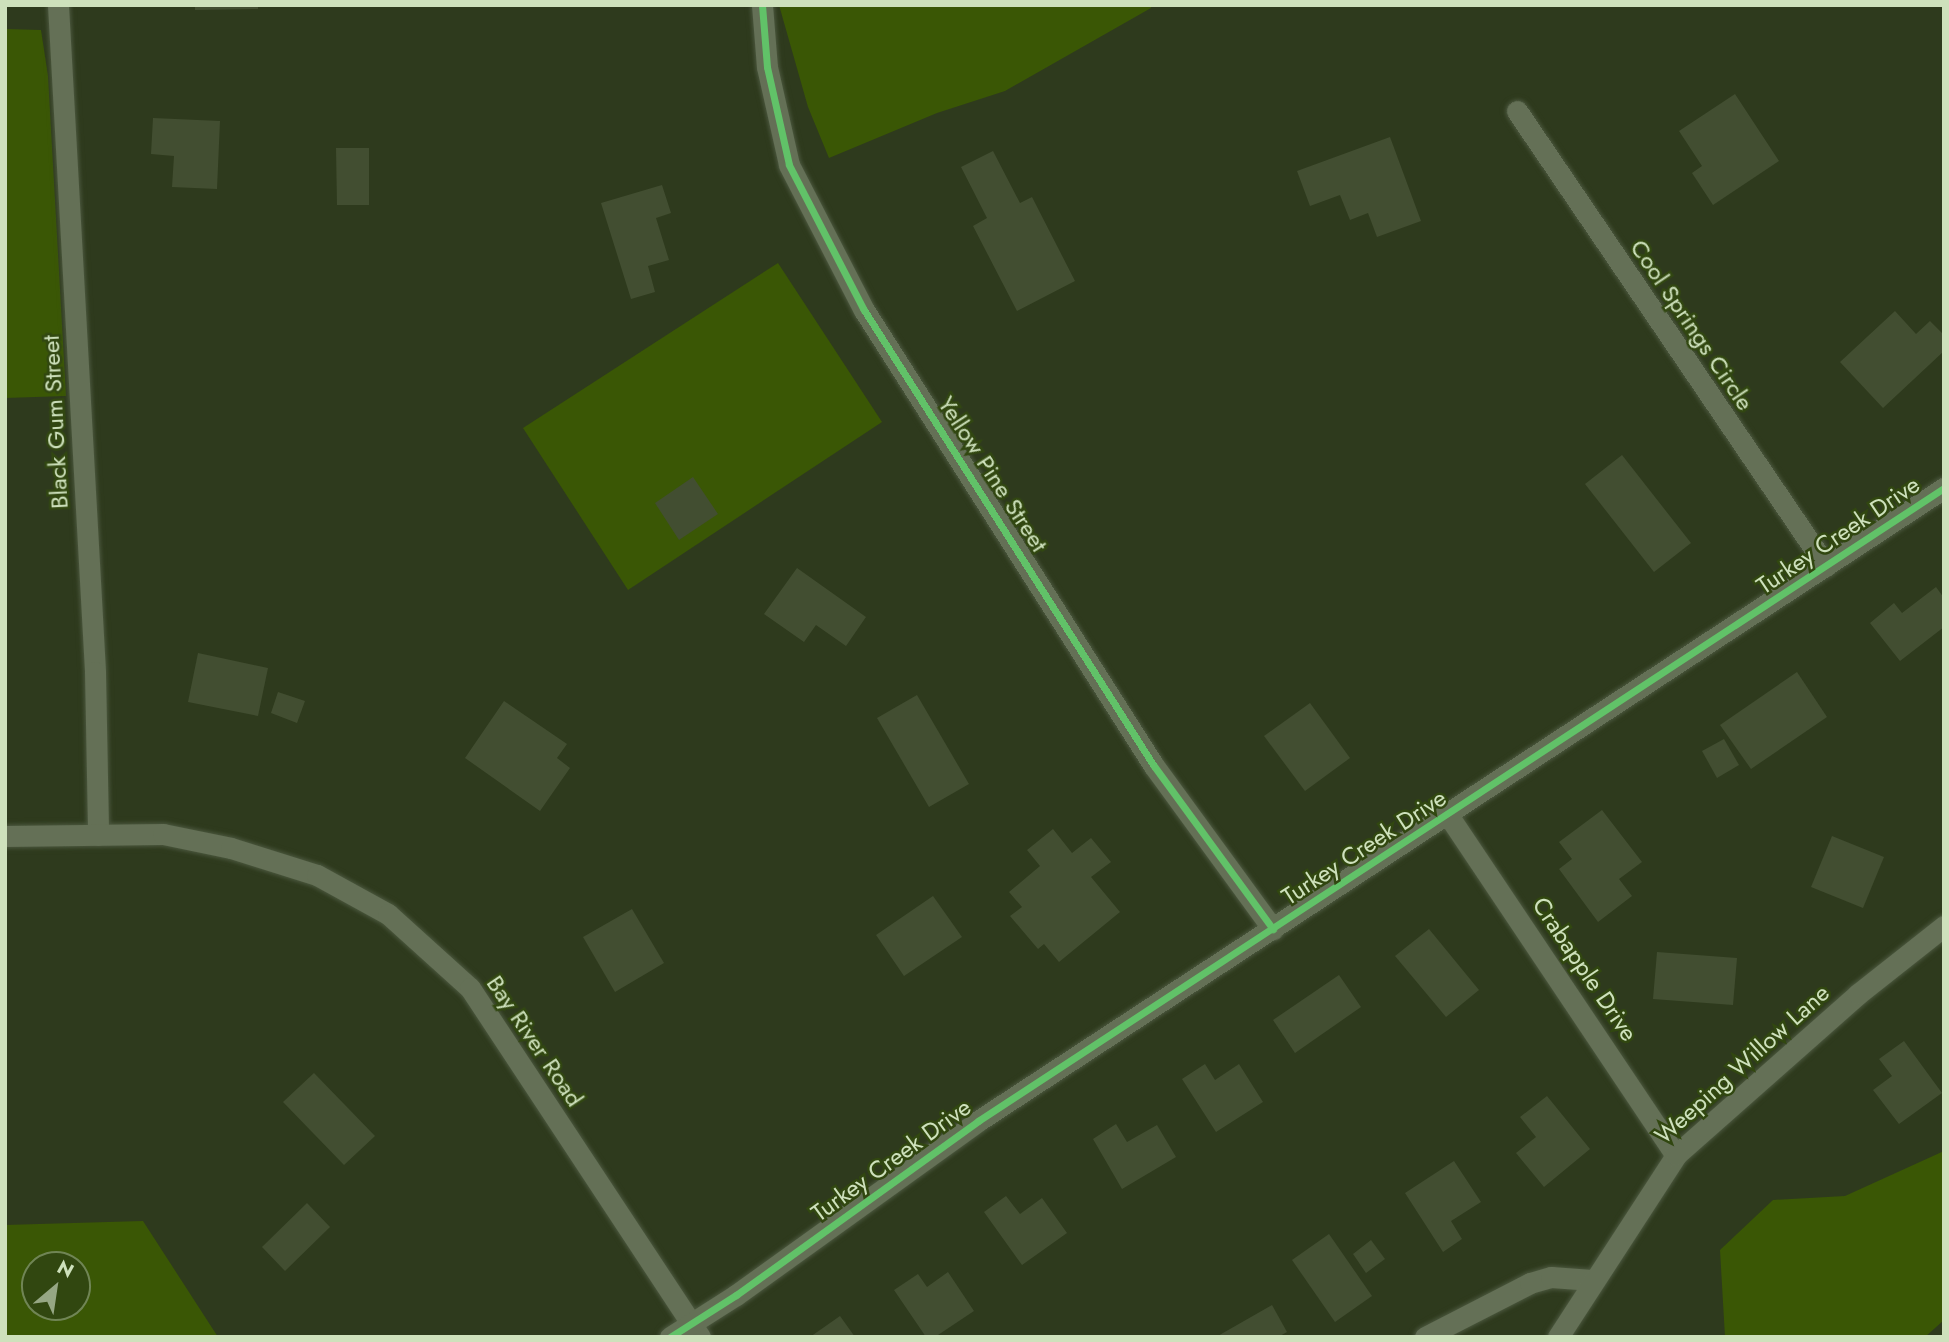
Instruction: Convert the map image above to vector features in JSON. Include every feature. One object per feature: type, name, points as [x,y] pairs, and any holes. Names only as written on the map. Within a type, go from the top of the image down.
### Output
[{"type":"street","name":"Black Gum Street","points":[[58,5],[96,672],[98,835]]},
{"type":"street","name":"Yellow Pine Street","points":[[762,5],[767,67],[789,165],[864,310],[1154,766],[1273,929]]},
{"type":"street","name":"Cool Springs Circle","points":[[1517,111],[1826,566]]},
{"type":"street","name":"Turkey Creek Drive","points":[[670,1337],[695,1330],[978,1121],[1944,488]]},
{"type":"street","name":"Crabapple Drive","points":[[1448,815],[1676,1155]]},
{"type":"street","name":"Bay River Road","points":[[5,835],[163,834],[231,848],[317,875],[388,914],[470,988],[695,1330]]},
{"type":"street","name":"Weeping Willow Lane","points":[[1558,1337],[1592,1280],[1676,1155],[1858,993],[1944,926]]},
{"type":"street","points":[[1425,1337],[1530,1283],[1551,1277],[1592,1280]]},
{"type":"green space","points":[[779,5],[1151,5],[1151,8],[1005,91],[937,113],[829,158],[808,107]]},
{"type":"green space","points":[[5,29],[41,30],[48,76],[66,396],[5,398]]},
{"type":"green space","points":[[778,263],[882,422],[628,590],[523,428]]},
{"type":"green space","points":[[1944,1151],[1944,1320],[1925,1337],[1725,1337],[1720,1250],[1773,1200],[1845,1196]]},
{"type":"green space","points":[[143,1221],[218,1337],[5,1337],[5,1225]]},
{"type":"building","points":[[195,5],[258,5],[258,9],[195,10]]},
{"type":"building","points":[[1735,94],[1779,161],[1713,205],[1692,173],[1702,166],[1679,131]]},
{"type":"building","points":[[153,118],[220,121],[217,189],[172,187],[174,156],[151,154]]},
{"type":"building","points":[[1390,137],[1421,221],[1377,237],[1368,213],[1350,220],[1340,195],[1310,206],[1297,171]]},
{"type":"building","points":[[336,148],[369,148],[369,205],[337,205]]},
{"type":"building","points":[[993,151],[1020,203],[1032,197],[1075,281],[1017,311],[973,226],[987,218],[961,167]]},
{"type":"building","points":[[662,185],[671,213],[656,218],[669,260],[648,266],[655,292],[631,299],[601,203]]},
{"type":"building","points":[[1895,311],[1916,334],[1930,321],[1944,335],[1944,351],[1883,408],[1840,362]]},
{"type":"building","points":[[1622,455],[1691,543],[1654,572],[1585,484]]},
{"type":"building","points":[[693,477],[718,514],[679,540],[655,503]]},
{"type":"building","points":[[797,568],[866,617],[846,646],[816,625],[804,642],[764,614]]},
{"type":"building","points":[[1936,587],[1944,598],[1944,627],[1900,661],[1870,623],[1894,603],[1902,613]]},
{"type":"building","points":[[198,653],[268,668],[258,716],[188,702]]},
{"type":"building","points":[[1797,672],[1827,717],[1751,769],[1720,725]]},
{"type":"building","points":[[278,692],[305,701],[297,723],[271,713]]},
{"type":"building","points":[[917,695],[969,784],[929,807],[877,718]]},
{"type":"building","points":[[504,701],[567,744],[557,758],[570,768],[540,811],[465,758]]},
{"type":"building","points":[[1310,703],[1350,758],[1305,791],[1264,736]]},
{"type":"building","points":[[1724,739],[1739,765],[1717,778],[1702,751]]},
{"type":"building","points":[[1602,810],[1642,862],[1619,879],[1632,896],[1598,922],[1559,869],[1572,859],[1559,842]]},
{"type":"building","points":[[1053,829],[1072,853],[1091,838],[1111,862],[1091,877],[1120,912],[1059,962],[1044,944],[1038,949],[1010,916],[1022,907],[1009,892],[1040,866],[1027,850]]},
{"type":"building","points":[[1832,836],[1884,857],[1863,908],[1811,887]]},
{"type":"building","points":[[933,896],[962,937],[904,976],[876,935]]},
{"type":"building","points":[[632,909],[664,963],[615,992],[583,937]]},
{"type":"building","points":[[1429,929],[1479,990],[1446,1017],[1395,956]]},
{"type":"building","points":[[1657,952],[1737,958],[1733,1005],[1653,999]]},
{"type":"building","points":[[1339,975],[1361,1007],[1295,1053],[1273,1020]]},
{"type":"building","points":[[1904,1041],[1942,1093],[1899,1124],[1873,1090],[1892,1076],[1879,1059]]},
{"type":"building","points":[[1205,1064],[1215,1080],[1239,1064],[1263,1102],[1216,1132],[1182,1079]]},
{"type":"building","points":[[314,1073],[375,1136],[344,1165],[283,1102]]},
{"type":"building","points":[[1547,1096],[1590,1149],[1544,1187],[1516,1153],[1536,1137],[1520,1117]]},
{"type":"building","points":[[1116,1124],[1127,1142],[1157,1125],[1176,1157],[1122,1189],[1093,1139]]},
{"type":"building","points":[[1454,1161],[1481,1202],[1451,1221],[1462,1239],[1443,1252],[1405,1193]]},
{"type":"building","points":[[1006,1196],[1020,1214],[1042,1198],[1067,1233],[1022,1265],[984,1212]]},
{"type":"building","points":[[307,1203],[330,1227],[285,1271],[262,1247]]},
{"type":"building","points":[[1329,1234],[1372,1296],[1335,1322],[1292,1260]]},
{"type":"building","points":[[1371,1240],[1385,1259],[1366,1273],[1353,1254]]},
{"type":"building","points":[[948,1272],[974,1311],[935,1337],[926,1337],[894,1290],[918,1274],[927,1287]]},
{"type":"building","points":[[1272,1305],[1287,1332],[1278,1337],[1216,1337]]},
{"type":"building","points":[[840,1316],[855,1337],[810,1337]]},
{"type":"cycle path","points":[[762,5],[767,67],[789,165],[864,310],[1154,766],[1273,929]]},
{"type":"cycle path","points":[[670,1337],[736,1295],[978,1121],[1944,488]]}]
